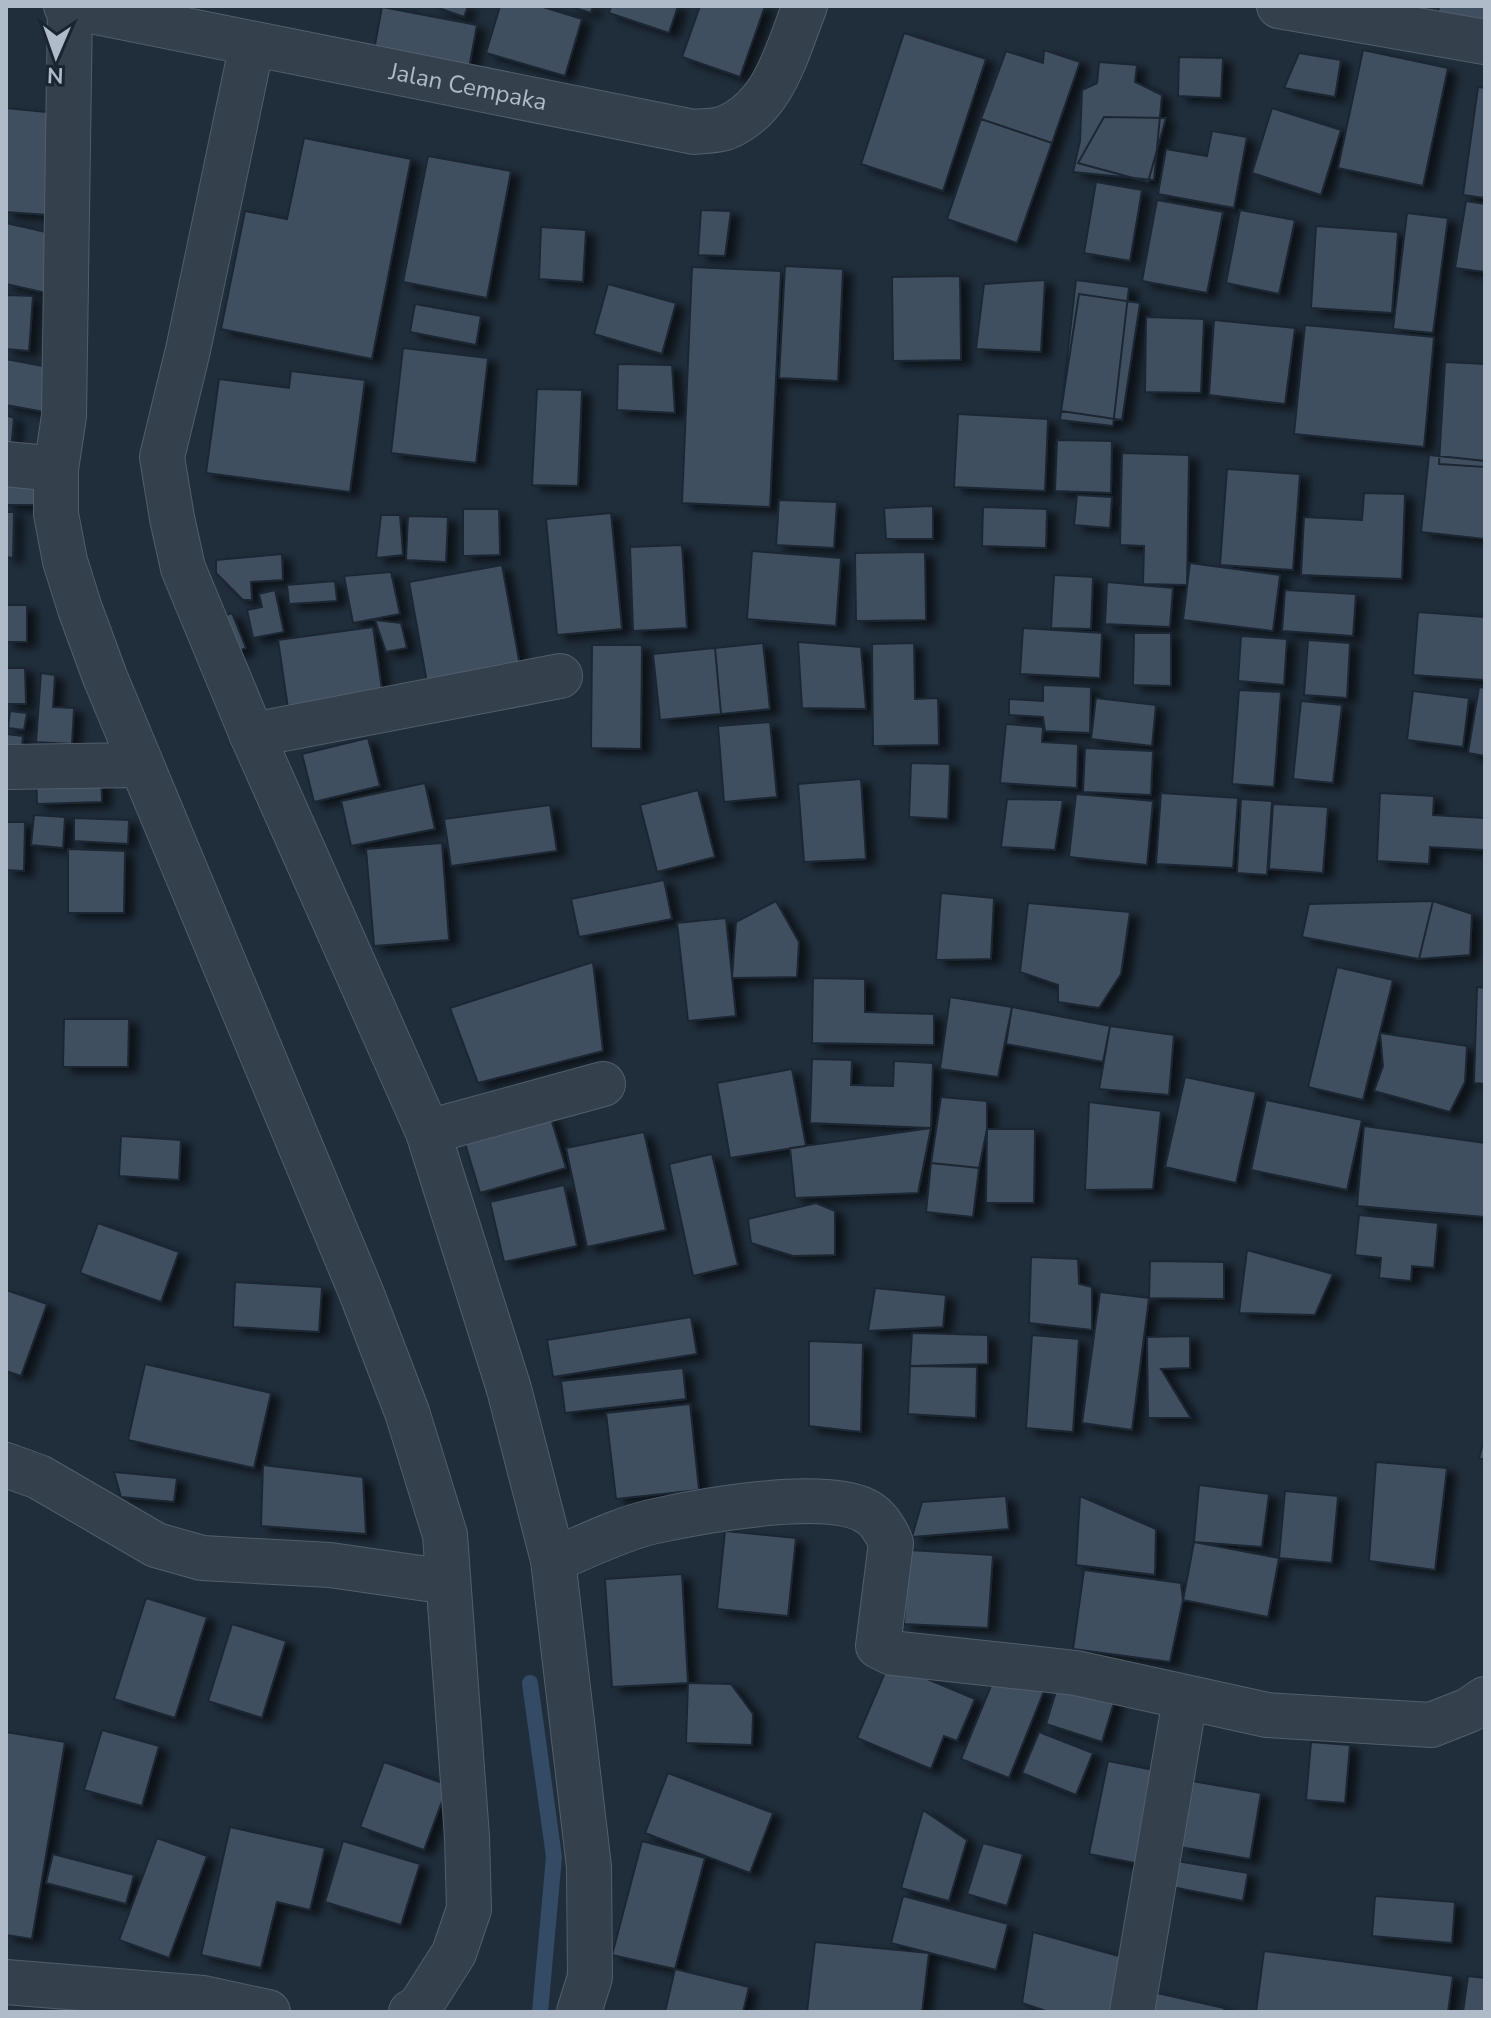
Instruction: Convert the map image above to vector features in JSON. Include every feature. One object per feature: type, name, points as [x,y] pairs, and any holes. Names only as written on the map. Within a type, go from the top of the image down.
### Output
[{"type":"street","name":"Jalan Cempaka","points":[[75,8],[694,132],[725,128],[754,107],[775,82],[805,6]]},
{"type":"street","points":[[1279,6],[1485,42]]},
{"type":"street","points":[[75,8],[64,416],[56,469],[56,514],[65,561],[105,677],[407,1412],[445,1535],[467,1837],[469,1909],[454,1953],[419,2008],[411,2012]]},
{"type":"street","points":[[252,44],[188,350],[162,457],[183,568],[252,735],[428,1132],[509,1389],[553,1560],[589,1867],[590,1977],[579,2012]]},
{"type":"street","points":[[6,464],[56,469]]},
{"type":"street","points":[[252,735],[560,676]]},
{"type":"street","points":[[6,767],[141,765]]},
{"type":"street","points":[[428,1132],[603,1084]]},
{"type":"street","points":[[6,1465],[39,1477],[156,1545],[202,1558],[330,1565],[448,1582]]},
{"type":"street","points":[[553,1560],[649,1523],[750,1504],[839,1503],[866,1511],[885,1529],[891,1543],[878,1646],[892,1653],[1076,1673],[1267,1715],[1431,1725],[1469,1710],[1485,1699]]},
{"type":"street","points":[[1132,2012],[1185,1699]]},
{"type":"street","points":[[6,1982],[203,1998],[268,2012]]},
{"type":"building","points":[[433,6],[468,6],[464,17]]},
{"type":"building","points":[[500,6],[540,6],[582,19],[565,76],[486,53]]},
{"type":"building","points":[[568,6],[593,6],[591,13]]},
{"type":"building","points":[[611,6],[678,6],[669,33],[609,13]]},
{"type":"building","points":[[700,6],[765,6],[740,77],[682,57]]},
{"type":"building","points":[[1439,6],[1485,6],[1485,28],[1437,21]]},
{"type":"building","points":[[382,7],[477,25],[469,68],[374,50]]},
{"type":"building","points":[[904,33],[986,59],[943,191],[861,164]]},
{"type":"building","points":[[1044,50],[1080,62],[1052,143],[981,119],[1006,51],[1043,63]]},
{"type":"building","points":[[1363,50],[1448,68],[1423,186],[1338,168]]},
{"type":"building","points":[[1299,53],[1341,60],[1335,97],[1284,88]]},
{"type":"building","points":[[1179,57],[1223,58],[1221,98],[1178,96]]},
{"type":"building","points":[[1099,62],[1137,65],[1135,82],[1162,95],[1154,180],[1073,172],[1080,141],[1082,90],[1097,83]]},
{"type":"building","points":[[1478,87],[1485,88],[1485,198],[1463,195]]},
{"type":"building","points":[[6,108],[56,113],[62,216],[6,212]]},
{"type":"building","points":[[1272,108],[1341,130],[1321,195],[1252,173]]},
{"type":"building","points":[[1104,117],[1166,118],[1148,182],[1078,163]]},
{"type":"building","points":[[981,119],[1052,143],[1017,243],[947,219]]},
{"type":"building","points":[[1212,131],[1247,137],[1234,208],[1158,194],[1166,149],[1207,156]]},
{"type":"building","points":[[304,138],[411,159],[372,359],[221,329],[245,211],[287,219]]},
{"type":"building","points":[[428,156],[511,171],[487,298],[403,282]]},
{"type":"building","points":[[1096,182],[1142,190],[1130,261],[1084,253]]},
{"type":"building","points":[[1157,200],[1223,212],[1207,293],[1142,281]]},
{"type":"building","points":[[1466,201],[1485,204],[1485,272],[1455,268]]},
{"type":"building","points":[[701,210],[731,211],[725,256],[698,255]]},
{"type":"building","points":[[1240,210],[1295,220],[1279,294],[1226,283]]},
{"type":"building","points":[[1407,213],[1448,218],[1433,333],[1393,329]]},
{"type":"building","points":[[6,223],[59,235],[46,293],[6,284]]},
{"type":"building","points":[[1316,226],[1398,232],[1392,313],[1311,308]]},
{"type":"building","points":[[541,227],[586,230],[583,282],[539,279]]},
{"type":"building","points":[[785,266],[843,269],[838,381],[779,378]]},
{"type":"building","points":[[692,267],[781,271],[770,507],[682,503]]},
{"type":"building","points":[[960,276],[961,360],[893,361],[892,277]]},
{"type":"building","points":[[1045,280],[1041,352],[976,349],[984,284]]},
{"type":"building","points":[[1076,280],[1129,287],[1113,426],[1060,420]]},
{"type":"building","points":[[608,284],[676,303],[662,354],[594,334]]},
{"type":"building","points":[[1079,294],[1140,303],[1122,420],[1061,411]]},
{"type":"building","points":[[6,295],[33,296],[29,351],[6,349]]},
{"type":"building","points":[[415,304],[481,316],[476,345],[410,332]]},
{"type":"building","points":[[1146,317],[1204,319],[1201,393],[1145,392]]},
{"type":"building","points":[[1214,320],[1295,328],[1285,404],[1209,395]]},
{"type":"building","points":[[1305,325],[1434,337],[1424,447],[1294,434]]},
{"type":"building","points":[[403,348],[488,358],[476,463],[391,453]]},
{"type":"building","points":[[6,359],[58,369],[50,413],[6,405]]},
{"type":"building","points":[[1445,362],[1485,364],[1485,467],[1439,464]]},
{"type":"building","points":[[618,364],[672,365],[675,413],[617,410]]},
{"type":"building","points":[[291,371],[365,380],[350,492],[206,473],[219,379],[289,388]]},
{"type":"building","points":[[537,389],[582,390],[578,486],[532,485]]},
{"type":"building","points":[[958,414],[1048,419],[1045,491],[954,487]]},
{"type":"building","points":[[6,415],[14,418],[10,460],[6,459]]},
{"type":"building","points":[[1057,440],[1112,441],[1111,493],[1055,491]]},
{"type":"building","points":[[1122,453],[1189,455],[1187,585],[1143,584],[1144,546],[1120,545]]},
{"type":"building","points":[[1429,455],[1485,461],[1485,539],[1421,532]]},
{"type":"building","points":[[1227,469],[1300,474],[1293,570],[1220,565]]},
{"type":"building","points":[[6,476],[43,476],[43,505],[6,505]]},
{"type":"building","points":[[1364,493],[1405,494],[1402,579],[1301,575],[1304,517],[1362,520]]},
{"type":"building","points":[[1077,495],[1112,497],[1110,528],[1074,525]]},
{"type":"building","points":[[779,500],[837,502],[834,548],[776,545]]},
{"type":"building","points":[[933,506],[933,539],[886,539],[884,508]]},
{"type":"building","points":[[983,507],[1047,509],[1046,548],[982,546]]},
{"type":"building","points":[[463,509],[499,509],[500,555],[463,556]]},
{"type":"building","points":[[6,512],[14,512],[13,558],[6,557]]},
{"type":"building","points":[[611,513],[622,629],[557,635],[546,519]]},
{"type":"building","points":[[381,515],[400,515],[403,555],[376,558]]},
{"type":"building","points":[[408,516],[448,517],[446,562],[406,560]]},
{"type":"building","points":[[682,545],[687,628],[633,631],[630,547]]},
{"type":"building","points":[[752,551],[841,558],[836,626],[747,619]]},
{"type":"building","points":[[925,552],[926,620],[856,621],[855,553]]},
{"type":"building","points":[[282,554],[283,580],[251,582],[252,600],[243,600],[216,573],[216,560]]},
{"type":"building","points":[[1190,563],[1280,575],[1273,631],[1183,620]]},
{"type":"building","points":[[502,565],[522,677],[429,694],[409,582]]},
{"type":"building","points":[[391,572],[400,614],[353,623],[344,576]]},
{"type":"building","points":[[1054,575],[1093,577],[1091,629],[1051,628]]},
{"type":"building","points":[[335,581],[337,601],[289,604],[287,585]]},
{"type":"building","points":[[1107,582],[1173,588],[1170,627],[1105,624]]},
{"type":"building","points":[[275,590],[284,632],[253,638],[247,610],[262,607],[259,594]]},
{"type":"building","points":[[1285,590],[1356,594],[1353,636],[1282,631]]},
{"type":"building","points":[[6,605],[27,605],[27,642],[6,642]]},
{"type":"building","points":[[1418,612],[1485,617],[1485,680],[1413,675]]},
{"type":"building","points":[[232,613],[246,648],[229,655],[214,620]]},
{"type":"building","points":[[375,620],[401,623],[407,648],[386,652]]},
{"type":"building","points":[[373,627],[382,689],[289,715],[278,640]]},
{"type":"building","points":[[1023,628],[1102,633],[1100,678],[1020,674]]},
{"type":"building","points":[[1134,633],[1171,633],[1171,686],[1133,685]]},
{"type":"building","points":[[1241,636],[1287,639],[1284,685],[1238,681]]},
{"type":"building","points":[[1308,640],[1350,643],[1347,698],[1304,695]]},
{"type":"building","points":[[798,642],[861,647],[866,709],[802,708]]},
{"type":"building","points":[[763,643],[770,709],[721,714],[715,648]]},
{"type":"building","points":[[914,643],[915,699],[938,698],[939,745],[873,746],[872,644]]},
{"type":"building","points":[[592,645],[642,645],[641,749],[591,748]]},
{"type":"building","points":[[715,648],[721,714],[660,720],[653,654]]},
{"type":"building","points":[[6,668],[25,668],[26,704],[6,704]]},
{"type":"building","points":[[41,673],[55,675],[53,707],[74,708],[72,744],[36,742]]},
{"type":"building","points":[[1043,685],[1091,687],[1090,733],[1045,731],[1043,717],[1009,715],[1009,699],[1043,701]]},
{"type":"building","points":[[1479,687],[1485,688],[1485,756],[1468,753]]},
{"type":"building","points":[[1239,690],[1281,692],[1274,787],[1232,784]]},
{"type":"building","points":[[1413,691],[1469,698],[1463,747],[1407,740]]},
{"type":"building","points":[[1096,698],[1156,705],[1152,746],[1091,739]]},
{"type":"building","points":[[1301,701],[1342,705],[1333,783],[1293,779]]},
{"type":"building","points":[[10,711],[27,713],[24,730],[8,728]]},
{"type":"building","points":[[770,722],[777,797],[724,802],[718,726]]},
{"type":"building","points":[[1006,724],[1043,727],[1042,742],[1078,744],[1077,788],[1000,783]]},
{"type":"building","points":[[6,734],[23,736],[21,758],[6,756]]},
{"type":"building","points":[[368,738],[380,786],[314,802],[302,754]]},
{"type":"building","points":[[1085,748],[1153,751],[1151,795],[1083,792]]},
{"type":"building","points":[[911,763],[950,764],[948,819],[909,817]]},
{"type":"building","points":[[101,771],[102,802],[37,804],[36,772]]},
{"type":"building","points":[[861,779],[866,859],[804,862],[798,784]]},
{"type":"building","points":[[425,783],[435,829],[351,846],[341,801]]},
{"type":"building","points":[[698,790],[715,857],[657,872],[640,805]]},
{"type":"building","points":[[1161,793],[1238,798],[1233,868],[1156,864]]},
{"type":"building","points":[[1380,793],[1434,796],[1433,815],[1485,818],[1485,850],[1430,847],[1429,864],[1377,861]]},
{"type":"building","points":[[1076,794],[1153,801],[1147,865],[1069,857]]},
{"type":"building","points":[[1007,799],[1063,800],[1055,850],[1001,847]]},
{"type":"building","points":[[1241,799],[1272,801],[1267,875],[1237,873]]},
{"type":"building","points":[[1273,804],[1328,807],[1323,873],[1269,869]]},
{"type":"building","points":[[550,805],[557,851],[451,866],[444,819]]},
{"type":"building","points":[[34,815],[65,817],[63,848],[31,845]]},
{"type":"building","points":[[74,818],[129,820],[128,844],[74,841]]},
{"type":"building","points":[[6,822],[25,822],[24,871],[6,870]]},
{"type":"building","points":[[442,843],[449,940],[374,946],[366,849]]},
{"type":"building","points":[[68,849],[125,851],[124,913],[68,913]]},
{"type":"building","points":[[664,880],[672,919],[579,937],[571,899]]},
{"type":"building","points":[[941,893],[994,898],[991,959],[936,960]]},
{"type":"building","points":[[776,901],[799,942],[797,977],[732,978],[736,922]]},
{"type":"building","points":[[1433,901],[1419,959],[1302,937],[1309,904]]},
{"type":"building","points":[[1433,901],[1472,914],[1470,955],[1419,959]]},
{"type":"building","points":[[1028,903],[1130,912],[1121,974],[1099,1008],[1058,1002],[1058,985],[1020,972]]},
{"type":"building","points":[[726,918],[736,1016],[688,1021],[677,923]]},
{"type":"building","points":[[593,962],[603,1051],[478,1083],[450,1008]]},
{"type":"building","points":[[1337,967],[1393,980],[1363,1100],[1308,1087]]},
{"type":"building","points":[[813,978],[865,979],[865,1012],[934,1014],[934,1045],[812,1043]]},
{"type":"building","points":[[1477,987],[1485,988],[1485,1084],[1474,1083]]},
{"type":"building","points":[[950,997],[1012,1007],[998,1077],[940,1069]]},
{"type":"building","points":[[1012,1007],[1110,1026],[1103,1062],[1006,1044]]},
{"type":"building","points":[[64,1019],[129,1019],[128,1067],[63,1067]]},
{"type":"building","points":[[1110,1026],[1174,1035],[1169,1095],[1099,1089]]},
{"type":"building","points":[[1380,1033],[1467,1046],[1465,1082],[1450,1112],[1374,1091],[1383,1066]]},
{"type":"building","points":[[812,1059],[852,1060],[851,1085],[893,1086],[894,1061],[933,1063],[931,1128],[810,1123]]},
{"type":"building","points":[[792,1069],[806,1146],[730,1158],[717,1083]]},
{"type":"building","points":[[1185,1077],[1256,1092],[1236,1183],[1165,1167]]},
{"type":"building","points":[[941,1097],[987,1101],[987,1129],[979,1168],[931,1163]]},
{"type":"building","points":[[1266,1100],[1362,1120],[1347,1190],[1251,1170]]},
{"type":"building","points":[[1089,1102],[1161,1111],[1153,1189],[1085,1190]]},
{"type":"building","points":[[550,1115],[566,1168],[480,1193],[464,1140]]},
{"type":"building","points":[[1364,1126],[1485,1143],[1485,1217],[1357,1206]]},
{"type":"building","points":[[931,1128],[918,1193],[795,1198],[790,1148]]},
{"type":"building","points":[[987,1129],[1035,1129],[1034,1203],[986,1203]]},
{"type":"building","points":[[644,1132],[666,1230],[587,1247],[566,1148]]},
{"type":"building","points":[[121,1136],[181,1140],[179,1180],[119,1176]]},
{"type":"building","points":[[712,1154],[738,1265],[693,1276],[669,1164]]},
{"type":"building","points":[[931,1163],[979,1168],[973,1217],[926,1212]]},
{"type":"building","points":[[564,1185],[577,1246],[504,1262],[490,1202]]},
{"type":"building","points":[[816,1203],[835,1211],[835,1255],[793,1256],[751,1243],[748,1219]]},
{"type":"building","points":[[1359,1215],[1438,1223],[1434,1268],[1412,1266],[1411,1281],[1379,1278],[1381,1258],[1355,1255]]},
{"type":"building","points":[[98,1223],[179,1252],[161,1302],[80,1273]]},
{"type":"building","points":[[1247,1250],[1333,1274],[1315,1315],[1239,1313]]},
{"type":"building","points":[[1031,1257],[1078,1259],[1079,1284],[1092,1287],[1092,1330],[1029,1323]]},
{"type":"building","points":[[1150,1261],[1224,1262],[1224,1299],[1149,1298]]},
{"type":"building","points":[[235,1282],[322,1287],[319,1332],[233,1327]]},
{"type":"building","points":[[875,1288],[946,1295],[943,1327],[868,1331]]},
{"type":"building","points":[[6,1290],[47,1304],[21,1376],[6,1371]]},
{"type":"building","points":[[1100,1292],[1149,1298],[1132,1430],[1082,1423]]},
{"type":"building","points":[[691,1317],[697,1354],[553,1377],[547,1340]]},
{"type":"building","points":[[912,1333],[988,1335],[988,1364],[910,1366]]},
{"type":"building","points":[[1032,1335],[1079,1339],[1073,1432],[1026,1428]]},
{"type":"building","points":[[1190,1336],[1190,1368],[1161,1369],[1191,1418],[1148,1418],[1147,1337]]},
{"type":"building","points":[[809,1341],[863,1343],[861,1432],[809,1426]]},
{"type":"building","points":[[145,1364],[271,1393],[254,1468],[128,1440]]},
{"type":"building","points":[[910,1366],[977,1367],[976,1418],[908,1414]]},
{"type":"building","points":[[683,1368],[686,1399],[565,1413],[561,1381]]},
{"type":"building","points":[[690,1404],[699,1490],[616,1499],[606,1413]]},
{"type":"building","points":[[1485,1434],[1485,1459],[1479,1459]]},
{"type":"building","points":[[1376,1462],[1447,1468],[1435,1570],[1369,1561]]},
{"type":"building","points":[[263,1465],[363,1477],[366,1534],[261,1526]]},
{"type":"building","points":[[114,1472],[177,1478],[174,1502],[121,1497]]},
{"type":"building","points":[[1199,1485],[1269,1494],[1262,1547],[1194,1542]]},
{"type":"building","points":[[1285,1491],[1338,1496],[1332,1563],[1279,1558]]},
{"type":"building","points":[[1006,1496],[1009,1529],[912,1537],[922,1502]]},
{"type":"building","points":[[1080,1496],[1156,1529],[1155,1575],[1076,1565]]},
{"type":"building","points":[[725,1531],[796,1538],[788,1616],[717,1609]]},
{"type":"building","points":[[1194,1542],[1279,1558],[1268,1617],[1183,1600]]},
{"type":"building","points":[[909,1550],[993,1555],[988,1628],[904,1624]]},
{"type":"building","points":[[1084,1570],[1181,1583],[1183,1600],[1170,1662],[1073,1649]]},
{"type":"building","points":[[682,1574],[688,1683],[612,1687],[605,1579]]},
{"type":"building","points":[[146,1598],[207,1617],[175,1718],[114,1699]]},
{"type":"building","points":[[232,1624],[286,1641],[262,1718],[208,1701]]},
{"type":"building","points":[[889,1663],[975,1699],[957,1741],[944,1736],[931,1769],[857,1738]]},
{"type":"building","points":[[997,1671],[1044,1691],[1009,1778],[961,1759]]},
{"type":"building","points":[[1059,1682],[1115,1699],[1102,1742],[1046,1724]]},
{"type":"building","points":[[688,1683],[731,1684],[753,1714],[752,1745],[686,1743]]},
{"type":"building","points":[[102,1730],[159,1746],[142,1806],[84,1790]]},
{"type":"building","points":[[6,1732],[65,1742],[32,1939],[6,1935]]},
{"type":"building","points":[[1039,1732],[1093,1753],[1076,1795],[1022,1773]]},
{"type":"building","points":[[1311,1742],[1350,1745],[1345,1803],[1306,1800]]},
{"type":"building","points":[[1108,1761],[1159,1771],[1140,1864],[1089,1854]]},
{"type":"building","points":[[384,1762],[448,1785],[424,1850],[360,1827]]},
{"type":"building","points":[[668,1773],[773,1813],[750,1873],[645,1833]]},
{"type":"building","points":[[1192,1781],[1261,1793],[1250,1859],[1180,1847]]},
{"type":"building","points":[[923,1810],[967,1840],[949,1901],[901,1888]]},
{"type":"building","points":[[230,1827],[325,1848],[310,1910],[277,1902],[261,1968],[201,1955]]},
{"type":"building","points":[[157,1838],[207,1856],[169,1958],[119,1940]]},
{"type":"building","points":[[343,1841],[420,1864],[401,1925],[325,1902]]},
{"type":"building","points":[[642,1841],[705,1858],[675,1969],[612,1955]]},
{"type":"building","points":[[983,1843],[1023,1854],[1007,1906],[967,1894]]},
{"type":"building","points":[[53,1854],[134,1875],[126,1904],[46,1883]]},
{"type":"building","points":[[1177,1861],[1248,1873],[1243,1901],[1172,1887]]},
{"type":"building","points":[[903,1896],[1008,1924],[996,1970],[891,1943]]},
{"type":"building","points":[[1375,1896],[1455,1902],[1452,1943],[1372,1936]]},
{"type":"building","points":[[1033,1932],[1122,1957],[1113,2012],[1049,2012],[1022,2003]]},
{"type":"building","points":[[815,1942],[929,1953],[922,2012],[807,2012]]},
{"type":"building","points":[[1264,1951],[1453,1976],[1448,2012],[1256,2012]]},
{"type":"building","points":[[675,1969],[749,1987],[743,2012],[665,2012]]},
{"type":"building","points":[[1468,1976],[1485,1978],[1485,2012],[1463,2012]]},
{"type":"building","points":[[1148,1991],[1224,2008],[1224,2012],[1144,2012]]},
{"type":"waterway","points":[[530,1683],[554,1857],[540,2012]]}]
